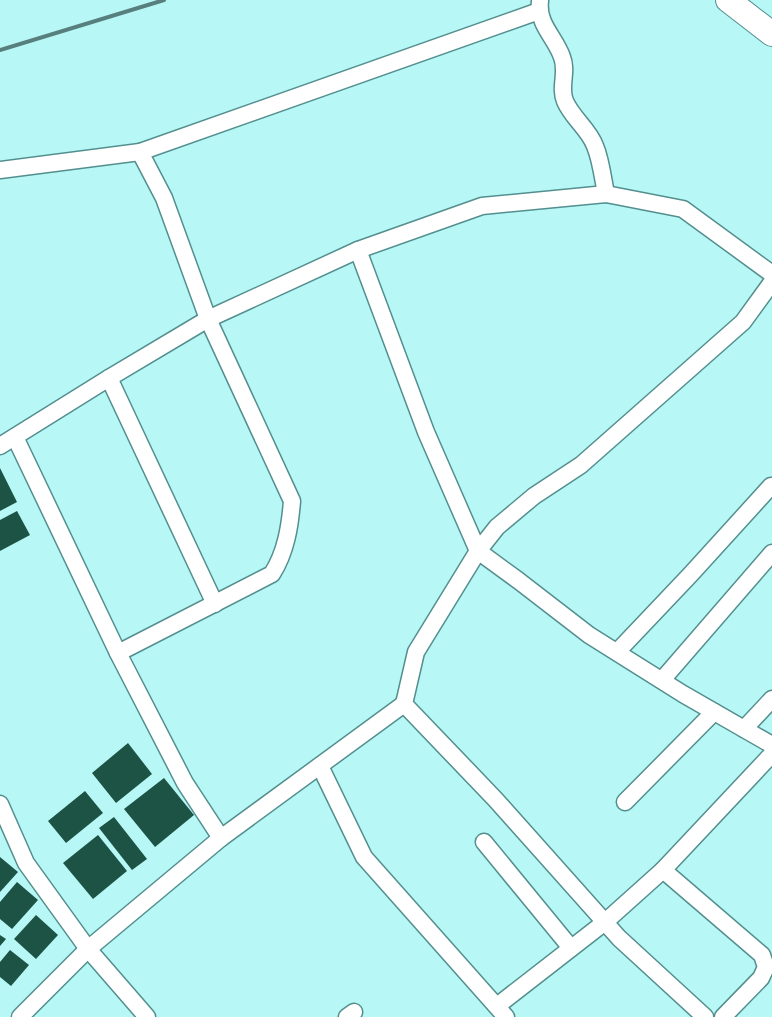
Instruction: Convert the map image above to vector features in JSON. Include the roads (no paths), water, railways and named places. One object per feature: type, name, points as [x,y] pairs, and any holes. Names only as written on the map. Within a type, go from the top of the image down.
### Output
[{"type":"street","points":[[728,0],[772,34]]},
{"type":"street","points":[[0,170],[140,152],[540,5],[544,25],[562,56],[566,67],[562,90],[566,102],[596,146],[606,194]]},
{"type":"street","points":[[118,654],[272,574],[280,562],[290,523],[292,500],[208,319],[164,198],[140,152]]},
{"type":"street","points":[[0,446],[208,319],[358,250],[482,206],[606,194],[683,209],[772,274]]},
{"type":"street","points":[[358,250],[426,432],[478,551],[519,580],[589,635],[714,712],[772,745]]},
{"type":"street","points":[[20,1017],[88,948],[221,838],[404,704],[416,652],[478,551],[497,527],[534,496],[581,466],[744,322],[772,282]]},
{"type":"street","points":[[109,378],[215,604]]},
{"type":"street","points":[[15,437],[118,654],[185,783],[221,838]]},
{"type":"street","points":[[617,652],[771,486]]},
{"type":"street","points":[[662,680],[772,553]]},
{"type":"street","points":[[744,729],[772,699]]},
{"type":"street","points":[[404,704],[495,799],[605,922],[641,959],[704,1017]]},
{"type":"street","points":[[625,802],[714,712]]},
{"type":"street","points":[[320,766],[364,857],[502,1012],[571,948],[605,922],[663,870],[772,754]]},
{"type":"street","points":[[0,804],[26,863],[88,948],[147,1017]]},
{"type":"street","points":[[484,842],[571,948]]},
{"type":"street","points":[[663,870],[762,955],[766,967],[761,978],[723,1017]]},
{"type":"railway","points":[[0,50],[164,0]]}]
